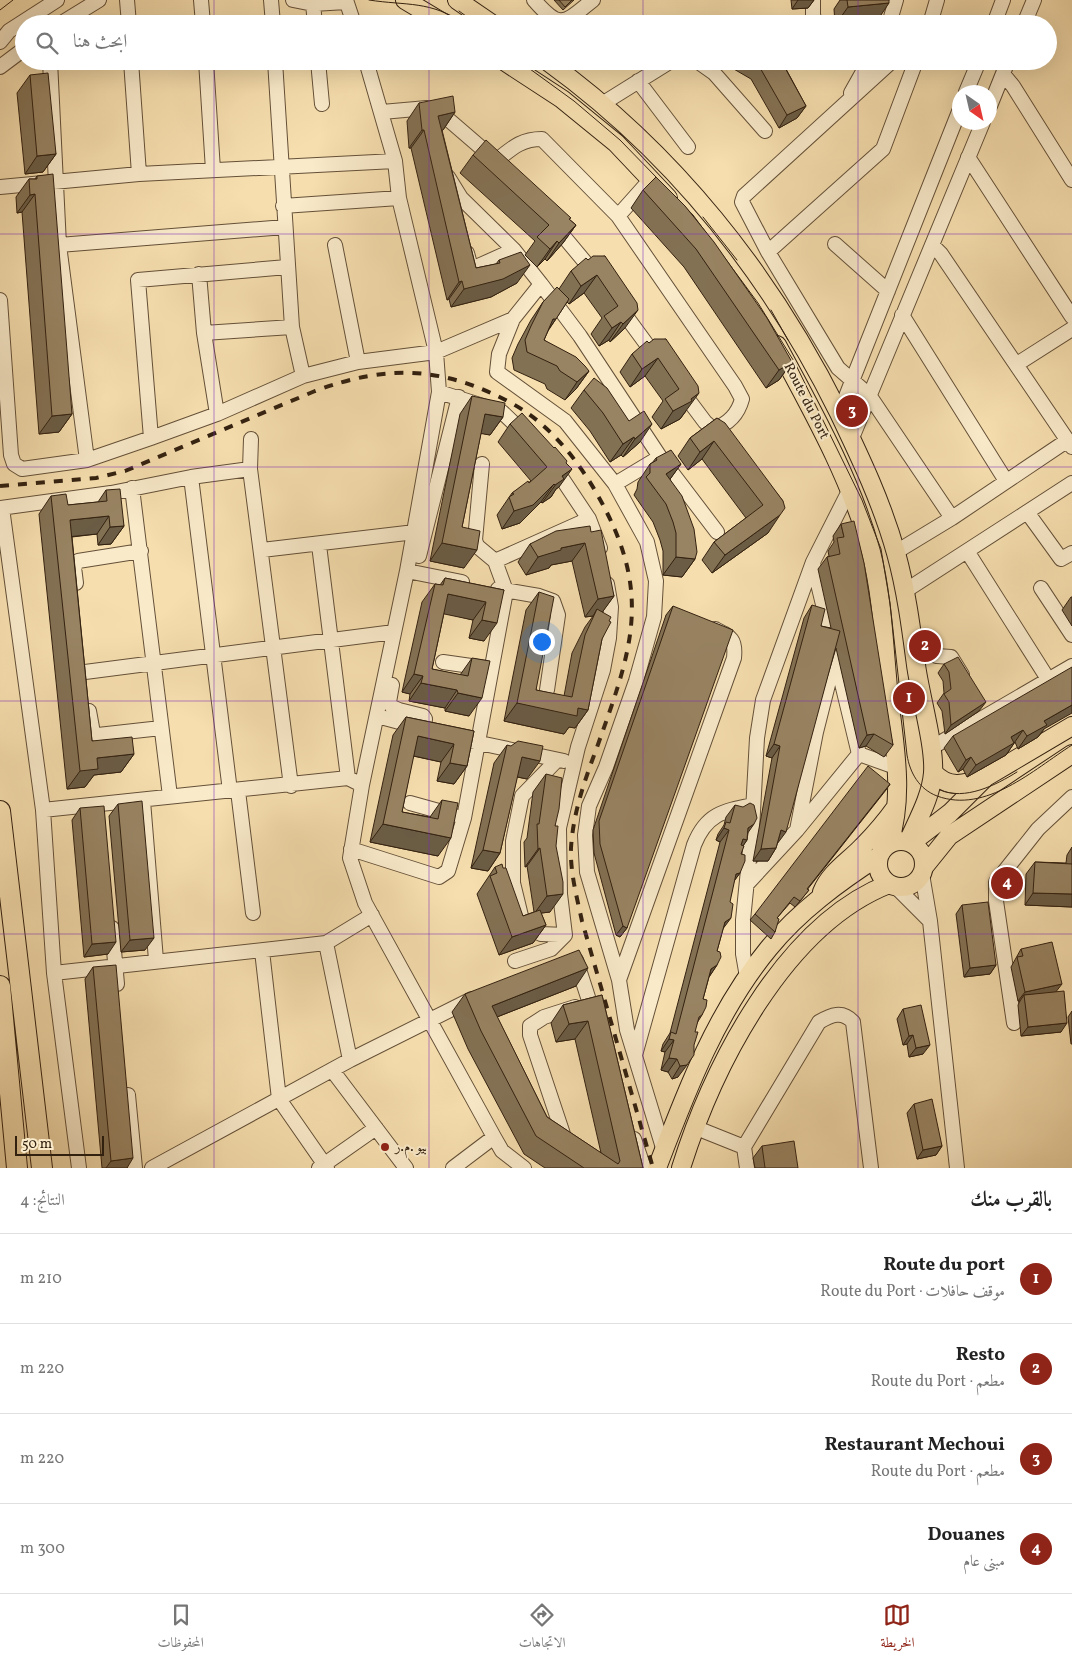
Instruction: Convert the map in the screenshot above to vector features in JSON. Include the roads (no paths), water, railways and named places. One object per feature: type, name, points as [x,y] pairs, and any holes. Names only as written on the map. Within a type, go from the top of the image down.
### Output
[{"type":"highway","points":[[0,811],[42,1168]]},
{"type":"highway","points":[[0,986],[17,1168]]},
{"type":"main road","points":[[405,0],[430,15]]},
{"type":"main road","points":[[457,0],[479,15]]},
{"type":"main road","points":[[518,70],[562,99],[616,143],[682,214]]},
{"type":"main road","name":"Route du Port","points":[[559,70],[633,130],[679,177],[738,246],[786,319],[852,438],[876,493],[896,552],[905,591],[931,748],[933,772],[931,786],[910,843]]},
{"type":"main road","name":"Route du Port","points":[[768,327],[828,442],[866,535],[875,574],[898,768],[898,805],[884,850]]},
{"type":"main road","points":[[933,772],[942,780],[954,785],[968,784],[986,777],[1072,726]]},
{"type":"main road","points":[[681,1168],[694,1127],[735,1038],[799,951],[845,907],[858,898],[892,885],[911,885],[949,836],[1072,754]]},
{"type":"main road","points":[[910,843],[950,813],[986,777]]},
{"type":"main road","points":[[820,899],[827,881],[861,848],[898,805]]},
{"type":"main road","points":[[657,1168],[712,1038],[747,977],[769,948],[820,899],[895,842],[910,843],[921,853],[923,870]]},
{"type":"main road","points":[[861,848],[875,847],[884,850]]},
{"type":"main road","points":[[884,850],[879,872],[892,885]]},
{"type":"street","points":[[33,15],[57,0]]},
{"type":"street","points":[[75,15],[100,0]]},
{"type":"street","points":[[127,0],[128,15]]},
{"type":"street","points":[[201,0],[202,15]]},
{"type":"street","points":[[271,0],[272,15]]},
{"type":"street","points":[[293,0],[313,4],[346,1],[351,15]]},
{"type":"street","points":[[534,0],[547,15]]},
{"type":"street","points":[[575,15],[593,0]]},
{"type":"street","points":[[813,0],[813,15]]},
{"type":"street","points":[[892,15],[896,0]]},
{"type":"street","points":[[932,15],[936,0]]},
{"type":"street","points":[[997,15],[1003,0]]},
{"type":"street","points":[[1028,15],[1034,0]]},
{"type":"street","points":[[313,4],[314,15]]},
{"type":"street","points":[[0,42],[8,31],[15,27]]},
{"type":"street","points":[[0,67],[15,56]]},
{"type":"street","points":[[50,70],[59,245],[87,460]]},
{"type":"street","points":[[132,70],[139,174]]},
{"type":"street","points":[[207,70],[213,170]]},
{"type":"street","points":[[276,70],[292,327],[303,376]]},
{"type":"street","points":[[319,70],[322,104]]},
{"type":"street","points":[[369,70],[395,160],[399,198],[436,352],[439,392],[389,702],[392,707],[399,710],[423,716],[429,730],[377,716]]},
{"type":"street","points":[[602,104],[656,70]]},
{"type":"street","points":[[710,70],[765,131]]},
{"type":"street","points":[[845,104],[864,70]]},
{"type":"street","points":[[882,70],[744,196],[742,202],[768,252],[838,368],[869,395],[952,518]]},
{"type":"street","points":[[768,252],[883,149],[913,70]]},
{"type":"street","points":[[969,85],[975,70]]},
{"type":"street","points":[[997,89],[1005,70]]},
{"type":"street","points":[[1007,70],[1014,86],[1070,173]]},
{"type":"street","points":[[638,81],[688,147]]},
{"type":"street","points":[[382,112],[427,108],[442,114],[499,165],[516,143],[528,139],[542,138],[618,216],[735,386],[742,399],[739,413],[720,427],[713,429],[704,422],[614,299]]},
{"type":"street","points":[[839,414],[952,129]]},
{"type":"street","points":[[852,438],[980,130]]},
{"type":"street","points":[[968,157],[1072,317]]},
{"type":"street","points":[[0,187],[139,174],[395,160]]},
{"type":"street","points":[[448,177],[461,198],[514,250],[541,284],[580,336],[660,457],[717,532]]},
{"type":"street","points":[[618,216],[651,179]]},
{"type":"street","points":[[283,206],[399,198]]},
{"type":"street","points":[[461,198],[464,224]]},
{"type":"street","points":[[548,218],[580,253],[602,284]]},
{"type":"street","points":[[59,245],[285,228]]},
{"type":"street","points":[[466,241],[470,264],[476,267],[514,250]]},
{"type":"street","points":[[835,244],[888,291]]},
{"type":"street","points":[[335,245],[358,362]]},
{"type":"street","points":[[896,552],[952,518],[1006,481],[1070,443],[941,254],[932,245]]},
{"type":"street","points":[[151,438],[137,283],[140,279],[287,267]]},
{"type":"street","points":[[199,274],[204,332],[217,414]]},
{"type":"street","points":[[541,284],[513,319],[499,354],[497,372],[565,421],[615,484],[646,542],[656,581],[654,617],[636,681],[606,767],[589,806],[585,835],[587,872],[619,980],[627,1030],[634,1056],[664,1151]]},
{"type":"street","points":[[0,300],[11,455],[14,464],[22,469],[87,460],[217,414],[303,376],[358,362],[436,352],[513,319]]},
{"type":"street","points":[[902,316],[1006,481]]},
{"type":"street","points":[[204,332],[292,327]]},
{"type":"street","points":[[1017,364],[1072,330]]},
{"type":"street","points":[[439,392],[502,412],[534,443]]},
{"type":"street","points":[[459,397],[394,632],[362,785],[350,858],[365,903],[494,1137],[502,1151],[524,1168]]},
{"type":"street","points":[[251,439],[250,469],[262,550],[291,786]]},
{"type":"street","points":[[547,456],[589,519],[603,564],[611,607],[609,638],[602,670],[574,763],[559,828],[560,894],[565,935]]},
{"type":"street","points":[[615,484],[660,457]]},
{"type":"street","points":[[351,849],[439,877],[448,871],[464,818],[493,670],[506,591],[495,561],[477,546],[475,540],[482,464]]},
{"type":"street","points":[[79,1168],[54,973],[43,810],[1,508],[111,493],[191,477],[250,469]]},
{"type":"street","points":[[191,477],[214,654],[253,913]]},
{"type":"street","points":[[905,591],[1072,483]]},
{"type":"street","points":[[132,488],[170,796]]},
{"type":"street","points":[[747,977],[743,954],[743,920],[754,805],[757,738],[763,700],[813,562],[849,491]]},
{"type":"street","points":[[1027,512],[1061,559],[1072,553]]},
{"type":"street","points":[[495,561],[589,519]]},
{"type":"street","points":[[262,550],[319,545],[415,532]]},
{"type":"street","points":[[319,545],[348,778]]},
{"type":"street","points":[[77,595],[75,563],[141,551]]},
{"type":"street","points":[[967,551],[1048,679]]},
{"type":"street","points":[[813,562],[859,754]]},
{"type":"street","points":[[411,572],[539,596],[553,601],[558,615],[547,690]]},
{"type":"street","points":[[1041,588],[1072,636]]},
{"type":"street","points":[[655,602],[672,610]]},
{"type":"street","points":[[619,980],[734,658],[735,645],[729,636],[705,625]]},
{"type":"street","points":[[161,728],[98,735],[93,733],[84,667],[154,662],[394,632]]},
{"type":"street","points":[[914,648],[937,656],[951,657],[972,690]]},
{"type":"street","points":[[797,830],[816,732],[836,654]]},
{"type":"street","points":[[443,662],[493,670]]},
{"type":"street","points":[[931,748],[985,711],[1072,666]]},
{"type":"street","points":[[460,739],[574,763]]},
{"type":"street","points":[[859,754],[898,768]]},
{"type":"street","points":[[747,884],[797,830],[859,754]]},
{"type":"street","points":[[557,760],[522,796],[513,842],[513,883],[520,916],[528,927],[541,934],[565,935]]},
{"type":"street","points":[[43,810],[102,810],[170,796],[291,786],[348,778],[362,785]]},
{"type":"street","points":[[1014,1023],[996,901],[996,882],[1038,829],[1072,797]]},
{"type":"street","points":[[143,801],[156,960]]},
{"type":"street","points":[[410,803],[464,818]]},
{"type":"street","points":[[634,1056],[700,829],[712,817],[727,810],[754,805]]},
{"type":"street","points":[[923,870],[957,1168]]},
{"type":"street","points":[[892,885],[930,921]]},
{"type":"street","points":[[54,973],[156,960],[262,951],[326,943],[372,915]]},
{"type":"street","points":[[111,918],[118,994]]},
{"type":"street","points":[[515,961],[551,949],[565,935]]},
{"type":"street","points":[[326,943],[350,1060]]},
{"type":"street","points":[[262,951],[279,1099],[323,1167],[376,1128]]},
{"type":"street","points":[[559,964],[575,958],[599,1030]]},
{"type":"street","points":[[152,1168],[350,1060],[482,995]]},
{"type":"street","points":[[563,1134],[530,1035],[530,1026],[544,1017],[590,1002]]},
{"type":"street","points":[[747,1168],[744,1147],[820,1022],[830,1016],[841,1014],[848,1016],[853,1022],[871,1168]]},
{"type":"street","points":[[332,1070],[406,1168]]},
{"type":"street","points":[[126,1081],[135,1168]]},
{"type":"street","points":[[629,1122],[644,1168]]},
{"type":"street","points":[[694,1127],[744,1147]]},
{"type":"street","points":[[453,1168],[494,1137]]},
{"type":"tram line","points":[[0,10],[13,0]]},
{"type":"tram line","points":[[369,0],[429,7],[450,15]]},
{"type":"tram line","points":[[459,11],[465,15]]},
{"type":"tram line","points":[[531,70],[574,101],[620,140],[693,215],[758,303],[795,363],[862,500],[881,549],[890,603],[907,755],[910,768],[920,785],[937,796],[955,800],[973,799],[1008,787],[1072,745]]},
{"type":"tram line","points":[[703,217],[737,260]]},
{"type":"tram line","points":[[771,310],[788,340]]},
{"type":"tram line","points":[[940,790],[950,793],[970,793],[1000,782],[1017,772]]},
{"type":"railway","points":[[0,486],[96,478],[125,471],[315,391],[367,376],[391,373],[439,376],[487,391],[526,412],[561,443],[589,481],[615,530],[626,562],[631,592],[631,622],[627,651],[609,714],[580,798],[572,835],[571,857],[574,885],[582,921],[653,1168]]},
{"type":"place","name":"Restaurant Mechoui","points":[[852,411]]},
{"type":"place","name":"Resto","points":[[925,646]]},
{"type":"place","name":"Route du port","points":[[909,698]]},
{"type":"place","name":"Douanes","points":[[1007,883]]},
{"type":"place","name":"بيو .م.ر","points":[[385,1147]]}]
